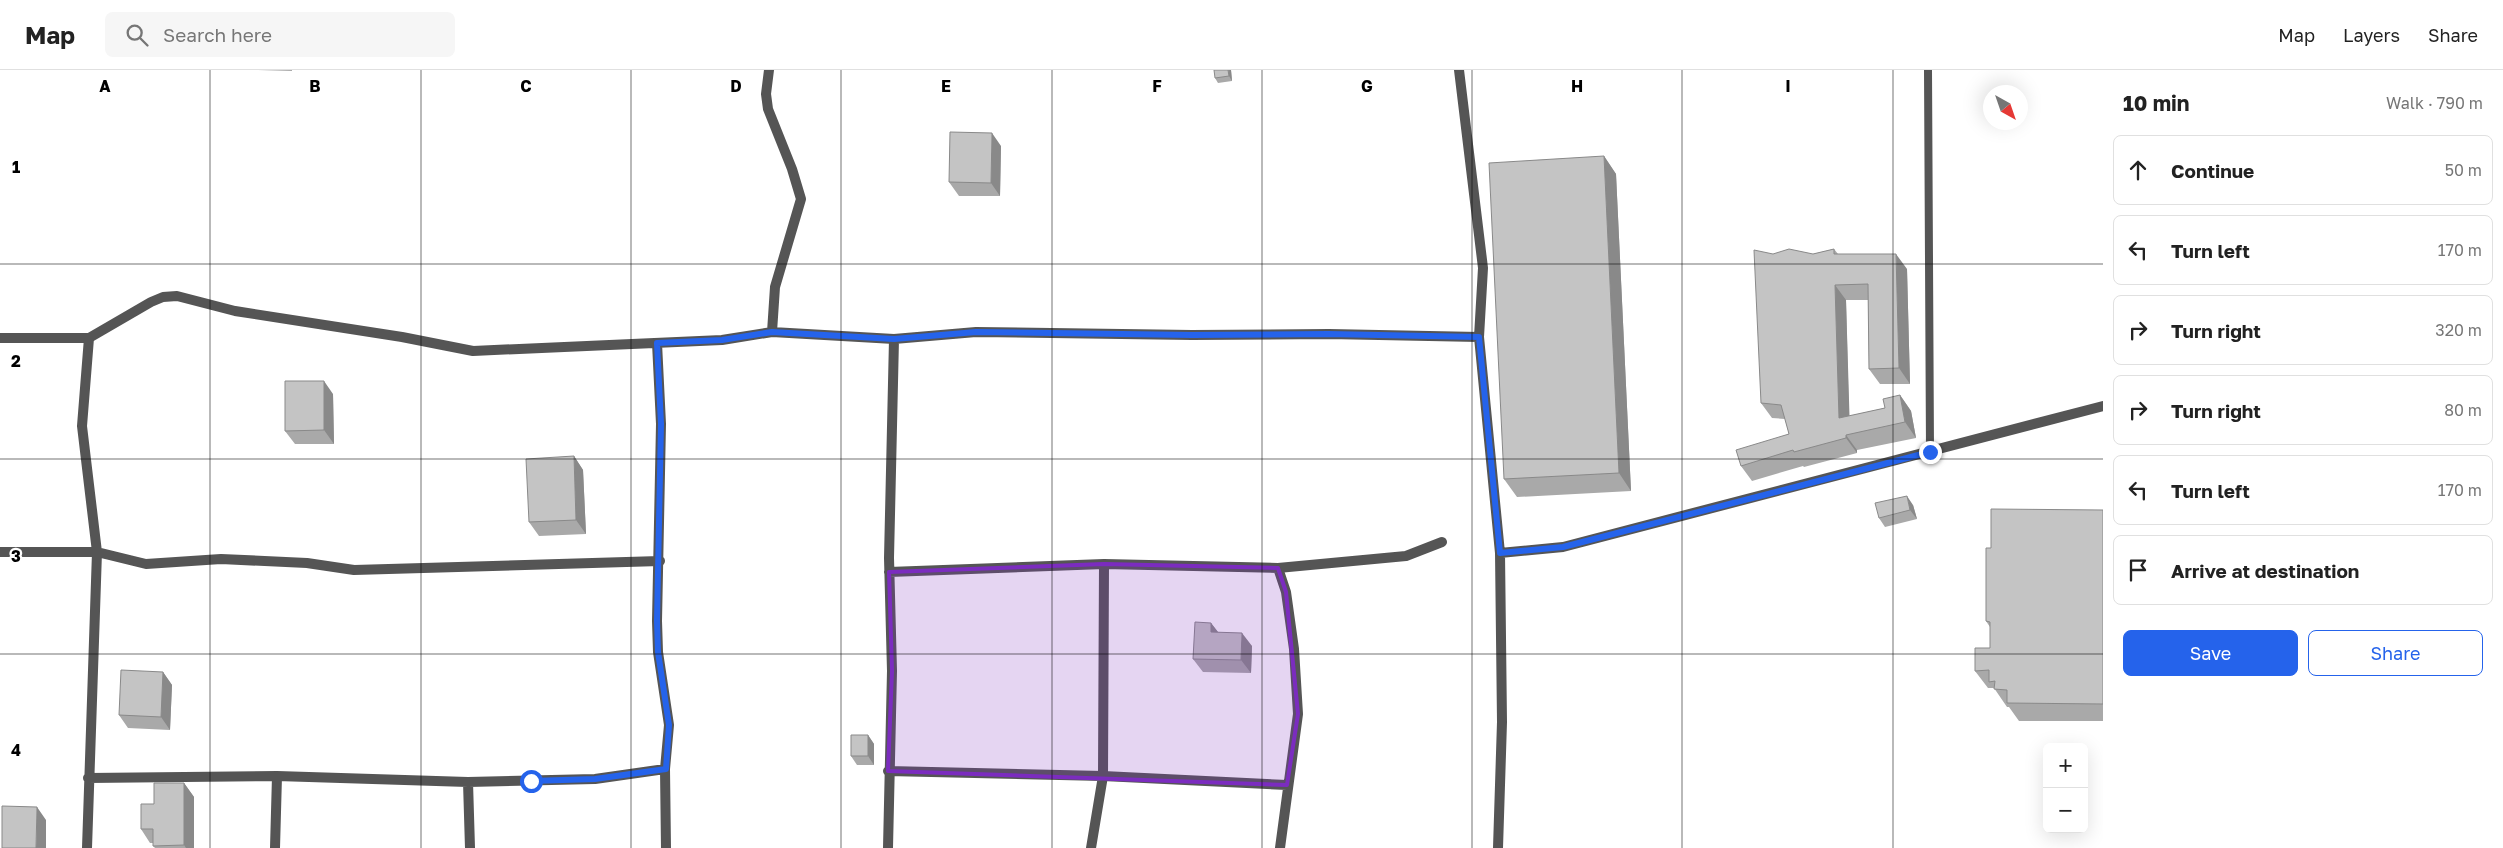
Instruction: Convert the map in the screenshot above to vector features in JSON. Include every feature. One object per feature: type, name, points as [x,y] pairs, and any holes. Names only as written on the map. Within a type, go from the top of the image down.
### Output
[{"type":"street","points":[[769,70],[766,94],[768,109],[792,169],[801,198],[775,287],[772,332]]},
{"type":"street","points":[[1459,70],[1483,268],[1479,337],[1500,553],[1502,722],[1498,848]]},
{"type":"street","points":[[0,338],[89,338],[151,302],[163,297],[177,296],[235,311],[473,350],[722,340],[772,332],[894,339],[976,332],[1479,337]]},
{"type":"street","points":[[87,848],[88,778],[98,552],[82,426],[89,338]]},
{"type":"street","points":[[888,848],[888,771],[892,671],[889,572],[894,339]]},
{"type":"street","points":[[657,343],[661,424],[658,652],[669,725],[666,769],[666,848]]},
{"type":"street","points":[[1500,553],[1563,547],[2103,406]]},
{"type":"street","points":[[889,572],[1104,564],[1278,568],[1406,556],[1442,542]]},
{"type":"street","points":[[0,552],[98,552],[146,564],[221,559],[307,563],[354,570],[660,561]]},
{"type":"street","points":[[1091,848],[1103,776],[1104,564]]},
{"type":"street","points":[[1278,568],[1286,592],[1294,649],[1298,714],[1297,734],[1287,784],[1280,848]]},
{"type":"street","points":[[88,778],[277,776],[468,782],[595,779],[666,769]]},
{"type":"street","points":[[888,771],[1103,776],[1287,784]]},
{"type":"street","points":[[275,848],[277,776]]},
{"type":"street","points":[[468,782],[470,848]]},
{"type":"lane","points":[[1928,70],[1930,452]]},
{"type":"highlighted area","points":[[1104,564],[1278,568],[1286,592],[1298,714],[1287,785],[888,771],[892,671],[889,572]]},
{"type":"building","points":[[1214,70],[1228,70],[1229,76],[1215,78]]},
{"type":"building","points":[[950,132],[992,133],[991,183],[949,182]]},
{"type":"building","points":[[1604,156],[1619,473],[1504,479],[1489,163]]},
{"type":"building","points":[[1789,249],[1813,254],[1834,249],[1834,254],[1896,254],[1899,368],[1869,369],[1868,284],[1835,285],[1839,418],[1885,408],[1883,399],[1900,395],[1905,422],[1846,435],[1846,438],[1794,452],[1793,450],[1741,466],[1736,450],[1789,434],[1781,405],[1761,403],[1754,250],[1773,254]]},
{"type":"building","points":[[285,381],[324,381],[324,430],[285,431]]},
{"type":"building","points":[[574,456],[576,520],[529,522],[526,459]]},
{"type":"building","points":[[1907,496],[1910,510],[1879,518],[1875,503]]},
{"type":"building","points":[[1991,509],[2103,510],[2103,704],[2007,703],[2007,690],[1994,689],[1995,681],[1989,682],[1989,670],[1975,671],[1975,648],[1990,648],[1990,622],[1986,621],[1986,548],[1991,548]]},
{"type":"building","points":[[1195,622],[1211,623],[1211,632],[1242,633],[1241,660],[1193,659]]},
{"type":"building","points":[[121,670],[163,672],[161,717],[119,715]]},
{"type":"building","points":[[851,735],[868,735],[868,756],[851,756]]},
{"type":"building","points":[[154,783],[184,783],[184,845],[153,846],[153,829],[141,829],[141,804],[154,804]]},
{"type":"building","points":[[2,806],[37,807],[36,848],[2,848]]},
{"type":"route","points":[[531,781],[595,779],[666,769],[669,725],[658,652],[657,621],[660,548],[661,424],[657,343],[722,340],[772,332],[894,339],[976,332],[1479,337],[1500,553],[1563,547],[1930,452]]}]
